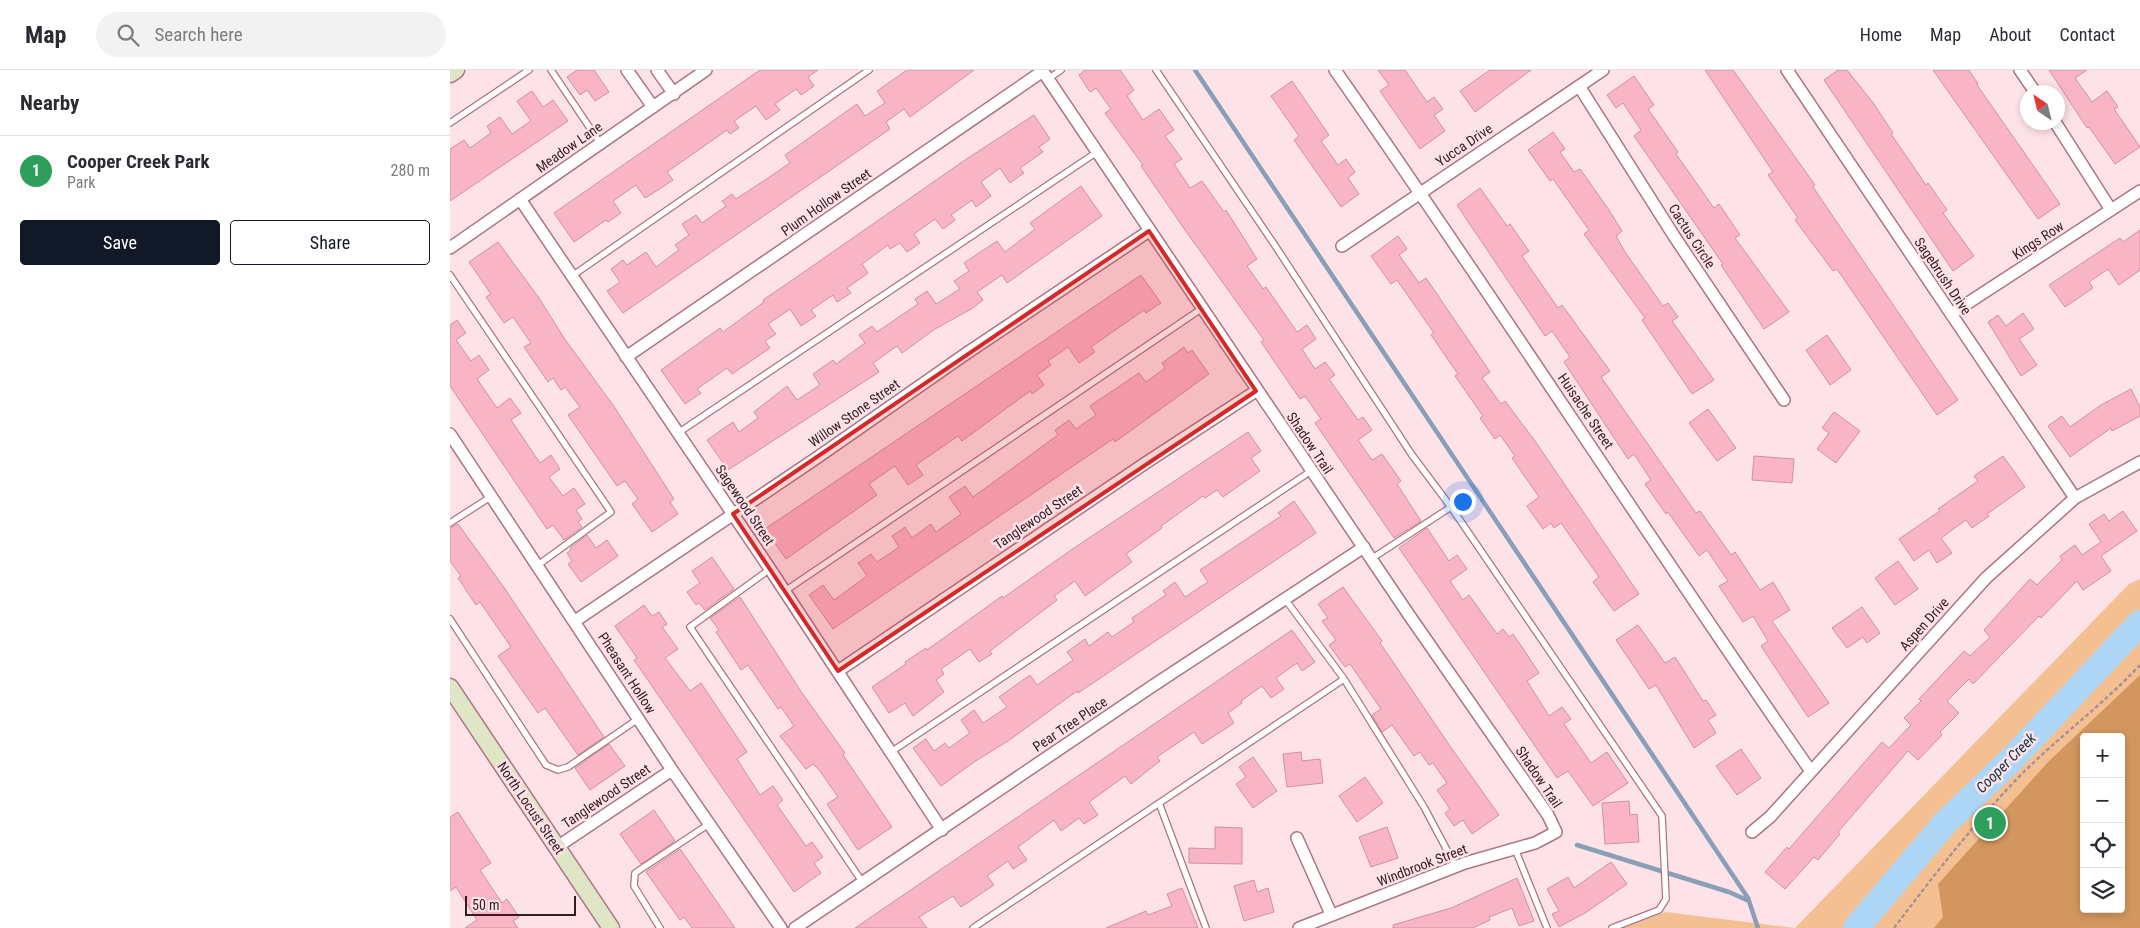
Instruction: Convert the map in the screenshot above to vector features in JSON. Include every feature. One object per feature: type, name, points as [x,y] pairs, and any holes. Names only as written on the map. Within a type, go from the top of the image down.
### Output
[{"type":"main road","points":[[450,74],[456,70]]},
{"type":"main road","name":"North Locust Street","points":[[450,687],[611,928]]},
{"type":"street","points":[[627,70],[653,106]]},
{"type":"street","points":[[657,70],[674,94]]},
{"type":"street","name":"Meadow Lane","points":[[450,248],[706,70]]},
{"type":"street","name":"Huisache Street","points":[[1335,70],[1420,192],[1702,615],[1810,770]]},
{"type":"street","name":"Yucca Drive","points":[[1342,246],[1603,70]]},
{"type":"street","name":"Sagebrush Drive","points":[[1787,70],[2075,498]]},
{"type":"street","points":[[2020,70],[2030,85]]},
{"type":"street","name":"Shadow Trail","points":[[1044,73],[1256,391],[1548,815],[1556,832]]},
{"type":"street","name":"Plum Hollow Street","points":[[626,357],[1044,73]]},
{"type":"street","name":"Cactus Circle","points":[[1579,86],[1674,236],[1784,400]]},
{"type":"street","points":[[2060,130],[2111,210]]},
{"type":"street","name":"Kings Row","points":[[1951,314],[2140,191]]},
{"type":"street","name":"Sagewood Street","points":[[520,199],[785,591],[942,830]]},
{"type":"street","name":"Willow Stone Street","points":[[576,621],[967,353],[1150,231]]},
{"type":"street","name":"Tanglewood Street","points":[[838,671],[1147,462],[1256,391]]},
{"type":"street","name":"Pheasant Hollow","points":[[452,441],[492,496],[576,621],[672,770],[781,928]]},
{"type":"street","name":"Aspen Drive","points":[[1752,832],[1770,817],[1810,770],[1986,578],[2088,488],[2140,462]]},
{"type":"street","name":"Pear Tree Place","points":[[795,928],[1151,687],[1364,547]]},
{"type":"street","name":"Tanglewood Street","points":[[557,847],[672,770]]},
{"type":"street","name":"Windbrook Street","points":[[1300,928],[1331,914],[1381,897],[1456,867],[1535,843],[1556,832]]},
{"type":"street","points":[[1297,838],[1331,914]]},
{"type":"lane","points":[[450,123],[529,70]]},
{"type":"lane","points":[[551,70],[600,143]]},
{"type":"lane","points":[[572,276],[869,70]]},
{"type":"lane","points":[[1044,73],[1061,70]]},
{"type":"lane","points":[[1156,70],[1274,244],[1412,455],[1451,508],[1662,816],[1666,899],[1659,910],[1612,928]]},
{"type":"lane","points":[[678,433],[1097,152]]},
{"type":"lane","points":[[450,275],[611,512],[538,565]]},
{"type":"lane","points":[[785,591],[1201,308]]},
{"type":"lane","points":[[891,752],[1311,471]]},
{"type":"lane","points":[[450,523],[492,496]]},
{"type":"lane","points":[[1371,559],[1451,508]]},
{"type":"lane","points":[[770,569],[690,627],[863,883]]},
{"type":"lane","points":[[1285,599],[1344,679],[1424,807],[1456,867]]},
{"type":"lane","points":[[450,619],[546,765],[558,770],[568,767],[639,719]]},
{"type":"lane","points":[[973,928],[1344,679]]},
{"type":"lane","points":[[1159,803],[1206,928]]},
{"type":"lane","points":[[660,928],[634,886],[635,873],[710,824]]},
{"type":"lane","points":[[1515,849],[1546,928]]},
{"type":"path","points":[[1894,928],[1936,873],[2015,781],[2048,749],[2114,693],[2140,665]]},
{"type":"highlighted area","points":[[1149,231],[1256,391],[838,671],[733,514]]},
{"type":"shaded area","points":[[2140,579],[2140,928],[1795,928],[2129,584]]},
{"type":"shaded area","points":[[2140,675],[2140,928],[1934,928],[1943,917],[1938,884],[2049,761]]},
{"type":"shaded area","points":[[1666,912],[1795,928],[1622,928]]},
{"type":"building","points":[[577,70],[594,70],[609,92],[595,101],[587,90],[580,95],[567,77]]},
{"type":"building","points":[[760,70],[818,70],[808,77],[814,86],[801,95],[796,89],[775,104],[780,110],[766,120],[756,106],[734,121],[739,128],[730,134],[727,130],[667,172],[673,180],[658,190],[645,198],[636,185],[613,201],[621,213],[608,222],[606,220],[574,242],[554,213]]},
{"type":"building","points":[[907,70],[974,70],[910,117],[904,109],[886,122],[890,129],[623,313],[607,291],[620,282],[611,269],[623,260],[627,265],[646,252],[656,267],[679,250],[675,245],[689,235],[682,224],[696,215],[702,223],[726,206],[722,201],[732,194],[736,199],[790,163],[785,155],[857,104],[865,116],[885,103],[877,91]]},
{"type":"building","points":[[1085,70],[1120,70],[1134,90],[1127,96],[1143,120],[1159,109],[1174,130],[1165,136],[1182,159],[1174,164],[1190,188],[1202,181],[1224,212],[1226,210],[1257,259],[1247,266],[1263,289],[1266,287],[1297,332],[1307,325],[1316,339],[1302,349],[1315,369],[1325,362],[1335,375],[1329,379],[1358,420],[1363,417],[1372,430],[1358,440],[1372,460],[1382,454],[1401,481],[1397,484],[1421,521],[1394,538],[1315,423],[1321,419],[1305,396],[1300,399],[1261,342],[1264,340],[1185,230],[1141,166],[1143,165],[1105,113],[1111,109],[1096,88],[1090,92],[1079,75]]},
{"type":"building","points":[[1378,70],[1405,70],[1427,102],[1434,97],[1443,109],[1434,115],[1445,131],[1420,149],[1380,91],[1389,85]]},
{"type":"building","points":[[1490,70],[1531,70],[1475,112],[1460,91]]},
{"type":"building","points":[[1705,70],[1733,70],[1815,185],[1813,187],[1958,400],[1937,415],[1837,269],[1833,271],[1795,220],[1798,218],[1768,175],[1773,172]]},
{"type":"building","points":[[1838,70],[1847,70],[1874,104],[1893,133],[1891,134],[1926,185],[1928,183],[1947,210],[1943,213],[1974,256],[1953,271],[1824,80]]},
{"type":"building","points":[[1933,70],[1969,70],[1977,85],[2060,204],[2038,219]]},
{"type":"building","points":[[2049,70],[2087,70],[2075,78],[2092,102],[2107,91],[2118,107],[2114,109],[2140,147],[2115,164],[2089,127],[2087,128],[2065,94],[2065,85],[2059,85]]},
{"type":"building","points":[[1634,76],[1654,105],[1648,109],[1678,152],[1676,154],[1714,208],[1719,204],[1740,235],[1735,238],[1789,312],[1764,329],[1721,265],[1723,264],[1634,136],[1641,130],[1623,103],[1616,108],[1607,95]]},
{"type":"building","points":[[1292,81],[1329,135],[1321,141],[1338,165],[1346,159],[1355,172],[1348,178],[1359,194],[1341,207],[1294,140],[1299,136],[1271,96]]},
{"type":"building","points":[[532,91],[543,107],[553,100],[568,121],[450,201],[450,149],[464,140],[470,148],[491,133],[487,126],[500,117],[512,134],[531,121],[517,101]]},
{"type":"building","points":[[1034,115],[1050,139],[1039,147],[1043,152],[1020,168],[1024,173],[1010,183],[1000,168],[981,182],[991,196],[976,207],[972,200],[951,215],[955,220],[943,229],[935,219],[914,234],[920,243],[907,252],[900,243],[890,249],[888,245],[862,264],[868,273],[847,288],[851,293],[837,302],[833,295],[811,310],[816,316],[801,326],[790,309],[768,324],[776,334],[765,341],[770,348],[732,374],[727,368],[697,389],[701,393],[685,404],[661,370],[720,328],[723,332],[764,302],[763,300],[965,160]]},
{"type":"building","points":[[1553,132],[1565,149],[1560,152],[1574,172],[1580,169],[1607,207],[1622,231],[1616,236],[1625,252],[1663,306],[1668,303],[1678,317],[1672,321],[1714,380],[1692,394],[1642,320],[1645,318],[1584,234],[1589,230],[1553,179],[1550,181],[1528,150]]},
{"type":"building","points":[[1081,186],[1102,216],[1007,283],[1002,275],[977,292],[983,300],[973,308],[935,329],[902,353],[897,346],[873,363],[879,372],[728,470],[707,440],[733,422],[739,432],[758,418],[754,412],[787,386],[797,400],[820,385],[813,374],[833,360],[836,364],[865,343],[859,335],[872,326],[877,332],[918,304],[915,299],[927,291],[936,304],[960,289],[954,281],[969,271],[964,263],[997,241],[1005,252],[1035,229],[1030,223]]},
{"type":"building","points":[[1480,188],[1507,226],[1510,224],[1529,251],[1522,256],[1558,308],[1562,305],[1610,371],[1601,377],[1696,513],[1700,511],[1731,555],[1735,552],[1760,590],[1773,582],[1790,610],[1772,621],[1829,703],[1808,717],[1761,646],[1768,641],[1753,616],[1743,622],[1719,586],[1728,581],[1707,550],[1699,556],[1668,512],[1666,514],[1645,484],[1651,480],[1634,454],[1628,459],[1564,362],[1570,357],[1552,331],[1545,336],[1457,205]]},
{"type":"building","points":[[2140,230],[2140,270],[2119,285],[2108,269],[2089,282],[2093,288],[2065,307],[2049,285],[2120,238],[2123,242]]},
{"type":"building","points":[[1398,236],[1407,249],[1399,255],[1419,283],[1426,278],[1490,372],[1482,378],[1501,404],[1505,401],[1535,441],[1639,594],[1614,611],[1593,582],[1599,577],[1561,523],[1554,528],[1551,523],[1543,529],[1527,506],[1539,497],[1512,458],[1515,456],[1500,435],[1495,439],[1480,418],[1483,416],[1455,376],[1458,374],[1431,335],[1434,333],[1397,280],[1391,284],[1371,256]]},
{"type":"building","points":[[498,242],[613,405],[674,499],[670,502],[678,514],[652,532],[632,504],[638,499],[625,481],[617,486],[568,415],[580,407],[565,387],[561,390],[553,378],[548,382],[524,347],[531,343],[513,317],[504,323],[486,297],[491,294],[469,262]]},
{"type":"building","points":[[1141,275],[1161,303],[1146,313],[1144,310],[1091,347],[1095,352],[1079,363],[1068,347],[1048,361],[1051,365],[1037,375],[1044,385],[1032,394],[1030,391],[962,441],[958,436],[916,465],[923,475],[908,485],[895,466],[869,484],[877,495],[786,559],[765,529]]},
{"type":"building","points":[[2023,313],[2034,329],[2019,339],[2037,365],[2021,376],[1988,322],[1998,315],[2006,326]]},
{"type":"building","points":[[457,320],[466,333],[456,340],[471,361],[479,355],[489,370],[477,379],[497,408],[510,398],[521,413],[511,420],[540,463],[551,455],[560,469],[549,477],[563,496],[574,488],[585,504],[576,510],[582,519],[578,522],[582,527],[564,540],[553,525],[547,529],[450,386],[450,325]]},
{"type":"building","points":[[1827,335],[1851,370],[1830,385],[1806,350]]},
{"type":"building","points":[[1184,347],[1188,353],[1192,350],[1209,374],[1115,442],[1113,439],[833,629],[809,595],[823,585],[834,600],[867,576],[858,563],[871,554],[877,562],[899,547],[892,536],[905,527],[912,538],[931,524],[936,532],[961,514],[949,497],[965,486],[973,497],[1058,435],[1055,430],[1069,420],[1076,429],[1096,415],[1090,406],[1139,373],[1146,382],[1165,368],[1162,363]]},
{"type":"building","points":[[2131,389],[2140,407],[2140,416],[2112,431],[2111,428],[2070,457],[2048,426],[2062,416],[2070,427],[2101,405]]},
{"type":"building","points":[[1708,409],[1736,448],[1717,461],[1689,423]]},
{"type":"building","points":[[1834,412],[1860,431],[1836,463],[1817,449],[1829,433],[1822,428]]},
{"type":"building","points":[[1248,432],[1261,451],[1251,458],[1260,471],[1223,497],[1217,490],[1205,498],[1203,496],[1161,526],[1162,528],[1126,554],[1132,562],[1085,596],[1075,581],[1054,596],[1057,600],[990,651],[992,654],[979,662],[970,649],[941,669],[944,674],[936,680],[944,692],[913,716],[905,703],[889,713],[872,687],[906,664],[905,662],[926,648],[927,650],[1002,596],[1003,598],[1074,548]]},
{"type":"building","points":[[1754,456],[1794,459],[1792,483],[1752,480]]},
{"type":"building","points":[[2003,456],[2025,487],[1987,514],[1989,516],[1972,528],[1966,520],[1941,538],[1952,553],[1937,563],[1929,550],[1914,561],[1899,539],[1940,511],[1938,509],[1978,481],[1974,476]]},
{"type":"building","points":[[1294,501],[1316,533],[1078,693],[1077,691],[941,786],[913,748],[926,739],[934,751],[945,743],[949,748],[970,733],[961,720],[974,710],[983,723],[1007,707],[999,697],[1030,675],[1037,685],[1073,660],[1067,652],[1085,639],[1089,646],[1108,632],[1112,637],[1134,622],[1132,618],[1166,595],[1163,591],[1175,582],[1185,597],[1208,582],[1200,570],[1281,516],[1278,513]]},
{"type":"building","points":[[2123,511],[2137,531],[2101,556],[2111,571],[2083,590],[2077,581],[2041,618],[2039,616],[1973,684],[1969,679],[1947,701],[1959,713],[1940,732],[1942,735],[1918,760],[1908,751],[1838,832],[1840,834],[1818,860],[1814,857],[1785,889],[1765,872],[1787,847],[1789,849],[1882,742],[1889,748],[1911,725],[1904,718],[1921,701],[1919,699],[1964,651],[1970,656],[1990,637],[1984,630],[2030,579],[2037,585],[2062,560],[2060,556],[2075,545],[2082,555],[2101,542],[2089,524],[2104,514],[2109,521]]},
{"type":"building","points":[[458,524],[503,586],[604,737],[578,755],[545,708],[538,713],[498,656],[511,647],[480,602],[476,605],[458,578],[461,576],[450,561],[450,528]]},
{"type":"building","points":[[1427,528],[1449,561],[1457,555],[1467,569],[1450,581],[1463,600],[1469,595],[1497,634],[1503,629],[1509,637],[1513,634],[1539,673],[1527,681],[1549,716],[1562,707],[1571,719],[1564,724],[1591,763],[1607,752],[1628,783],[1593,806],[1568,771],[1557,778],[1399,548]]},
{"type":"building","points":[[587,535],[596,548],[607,540],[618,556],[581,582],[568,564],[572,561],[567,553],[571,550],[570,548]]},
{"type":"building","points":[[712,557],[734,589],[705,610],[699,603],[696,605],[687,592],[700,583],[692,571]]},
{"type":"building","points":[[1898,561],[1918,589],[1895,605],[1875,578]]},
{"type":"building","points":[[1343,587],[1382,641],[1380,643],[1499,815],[1472,834],[1463,820],[1454,826],[1445,813],[1450,809],[1437,790],[1447,783],[1433,763],[1429,765],[1420,752],[1414,756],[1392,725],[1382,732],[1372,715],[1381,709],[1350,664],[1345,667],[1329,645],[1336,640],[1322,621],[1328,618],[1318,604]]},
{"type":"building","points":[[740,597],[802,693],[845,753],[843,755],[892,827],[858,850],[827,804],[838,797],[820,771],[813,764],[806,769],[780,736],[794,726],[781,707],[778,709],[748,665],[741,670],[716,632],[719,630],[710,618]]},
{"type":"building","points":[[644,605],[652,616],[659,612],[667,624],[662,627],[678,649],[665,658],[690,691],[701,683],[747,752],[737,759],[760,795],[773,786],[783,800],[777,805],[806,846],[812,842],[823,857],[814,863],[821,873],[794,892],[634,660],[637,658],[615,626]]},
{"type":"building","points":[[1862,607],[1880,633],[1867,643],[1863,637],[1847,648],[1832,628]]},
{"type":"building","points":[[1638,625],[1665,663],[1675,657],[1703,701],[1706,700],[1716,715],[1708,720],[1716,733],[1694,748],[1656,685],[1649,689],[1616,640]]},
{"type":"building","points":[[1292,630],[1315,662],[1302,671],[1297,663],[1276,678],[1284,689],[1271,698],[1262,686],[1228,713],[1234,723],[1202,744],[1194,732],[1157,757],[1160,761],[1131,784],[1125,776],[1089,802],[1098,815],[1084,824],[1079,818],[1061,831],[1054,820],[1018,847],[1027,860],[1013,869],[1008,861],[987,876],[994,885],[961,907],[953,896],[919,917],[927,928],[855,928]]},
{"type":"building","points":[[609,744],[625,766],[590,790],[575,768]]},
{"type":"building","points":[[1741,749],[1761,778],[1737,795],[1716,766]]},
{"type":"building","points":[[1301,752],[1302,761],[1320,759],[1323,783],[1287,787],[1283,754]]},
{"type":"building","points":[[1253,757],[1277,791],[1253,808],[1236,784],[1246,777],[1239,767]]},
{"type":"building","points":[[1365,777],[1383,803],[1357,822],[1339,796]]},
{"type":"building","points":[[1629,801],[1630,815],[1637,814],[1639,842],[1605,844],[1602,803]]},
{"type":"building","points":[[654,810],[675,841],[641,864],[620,834]]},
{"type":"building","points":[[458,812],[491,863],[480,870],[502,903],[507,899],[519,917],[513,921],[518,928],[465,928],[477,920],[456,887],[450,891],[450,817]]},
{"type":"building","points":[[1215,827],[1242,828],[1242,864],[1189,863],[1189,848],[1215,849]]},
{"type":"building","points":[[1387,827],[1398,858],[1371,867],[1359,837]]},
{"type":"building","points":[[680,849],[735,928],[692,928],[684,917],[680,920],[646,872]]},
{"type":"building","points":[[1611,862],[1627,884],[1585,913],[1559,927],[1552,914],[1559,911],[1547,889],[1568,877],[1574,888]]},
{"type":"building","points":[[1517,878],[1534,921],[1519,926],[1512,908],[1489,917],[1490,920],[1473,928],[1393,928],[1393,925],[1451,908]]},
{"type":"building","points":[[1254,880],[1257,892],[1268,888],[1274,912],[1244,921],[1234,886]]},
{"type":"building","points":[[1182,888],[1198,928],[1106,928],[1146,911],[1148,915],[1172,906],[1167,894]]},
{"type":"waterway","points":[[1195,70],[1748,898],[1758,928]]},
{"type":"waterway","name":"Cooper Creek","points":[[1856,928],[1945,823],[2011,760],[2140,623]]},
{"type":"waterway","points":[[1577,845],[1729,892],[1749,901]]},
{"type":"place","name":"Cooper Creek Park","points":[[1990,823]]}]
